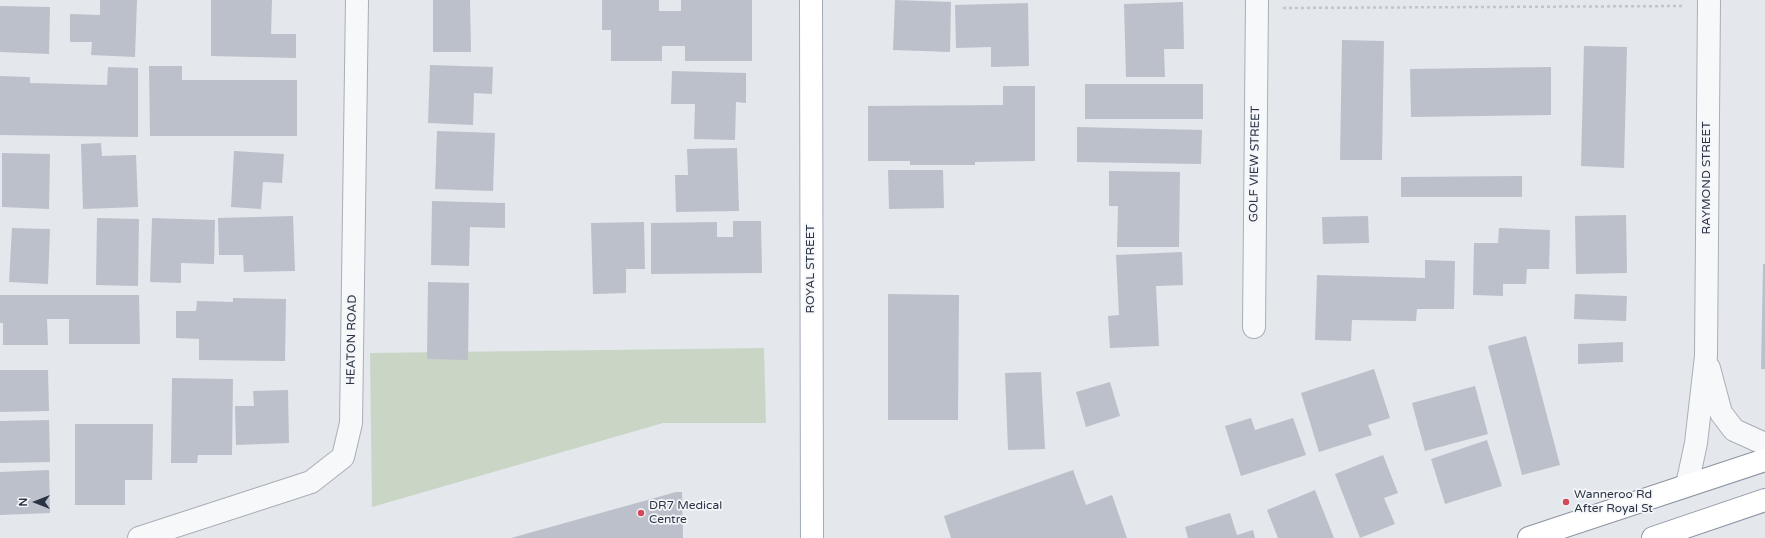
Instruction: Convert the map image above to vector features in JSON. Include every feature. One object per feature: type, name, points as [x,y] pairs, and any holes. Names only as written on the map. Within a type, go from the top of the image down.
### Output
[{"type":"main road","name":"ROYAL STREET","points":[[812,0],[812,538]]},
{"type":"main road","points":[[1529,538],[1765,460]]},
{"type":"main road","points":[[1653,538],[1765,500]]},
{"type":"street","name":"HEATON ROAD","points":[[139,538],[311,482],[342,457],[351,423],[356,0]]},
{"type":"street","name":"RAYMOND STREET","points":[[1687,485],[1696,443],[1706,356],[1708,3]]},
{"type":"street","name":"GOLF VIEW STREET","points":[[1254,327],[1257,4]]},
{"type":"street","name":"RAYMOND STREET","points":[[1706,356],[1721,413],[1734,430],[1765,444]]},
{"type":"path","points":[[1257,4],[1708,3]]},
{"type":"green space","points":[[764,348],[766,423],[663,423],[372,507],[370,353]]},
{"type":"building","points":[[100,0],[137,0],[135,57],[91,55],[92,42],[70,42],[70,14],[100,15]]},
{"type":"building","points":[[211,0],[272,0],[271,34],[296,34],[296,58],[211,56]]},
{"type":"building","points":[[433,0],[470,0],[471,52],[433,52]]},
{"type":"building","points":[[602,0],[659,0],[659,11],[681,11],[681,0],[752,0],[752,61],[685,61],[685,46],[662,46],[662,61],[611,61],[611,30],[602,30]]},
{"type":"building","points":[[895,0],[951,2],[950,52],[893,50]]},
{"type":"building","points":[[1183,2],[1184,49],[1164,49],[1165,77],[1126,77],[1124,4]]},
{"type":"building","points":[[1028,3],[1029,66],[991,67],[991,47],[956,48],[955,5]]},
{"type":"building","points":[[0,6],[50,7],[49,54],[0,52]]},
{"type":"building","points":[[1342,40],[1384,41],[1382,160],[1340,160]]},
{"type":"building","points":[[1584,46],[1627,47],[1624,168],[1581,166]]},
{"type":"building","points":[[430,65],[493,67],[492,94],[474,93],[473,125],[428,123]]},
{"type":"building","points":[[149,66],[182,66],[182,80],[297,80],[297,136],[150,136]]},
{"type":"building","points":[[108,67],[138,68],[138,137],[0,135],[0,76],[30,77],[30,83],[107,85]]},
{"type":"building","points":[[1551,67],[1551,115],[1411,117],[1410,69]]},
{"type":"building","points":[[672,71],[746,73],[746,103],[736,102],[735,140],[694,139],[695,104],[671,104]]},
{"type":"building","points":[[1085,84],[1203,84],[1203,119],[1085,119]]},
{"type":"building","points":[[1003,86],[1035,86],[1035,161],[975,162],[975,165],[910,165],[910,161],[868,161],[868,106],[1003,105]]},
{"type":"building","points":[[1077,127],[1202,130],[1201,164],[1077,162]]},
{"type":"building","points":[[437,131],[495,133],[493,191],[435,189]]},
{"type":"building","points":[[101,143],[102,156],[136,155],[138,207],[83,209],[81,144]]},
{"type":"building","points":[[737,148],[739,211],[676,212],[675,175],[688,175],[687,149]]},
{"type":"building","points":[[234,151],[284,154],[282,183],[263,182],[261,209],[231,207]]},
{"type":"building","points":[[2,153],[50,154],[49,209],[2,207]]},
{"type":"building","points":[[888,170],[943,170],[944,208],[889,209]]},
{"type":"building","points":[[1109,171],[1180,172],[1179,247],[1117,247],[1118,206],[1109,206]]},
{"type":"building","points":[[1522,176],[1522,197],[1401,197],[1401,177]]},
{"type":"building","points":[[432,201],[505,203],[505,228],[470,227],[469,266],[431,265]]},
{"type":"building","points":[[1626,215],[1627,273],[1576,274],[1575,216]]},
{"type":"building","points":[[293,216],[295,271],[244,272],[243,255],[219,255],[218,218]]},
{"type":"building","points":[[1368,216],[1369,243],[1323,244],[1322,217]]},
{"type":"building","points":[[97,218],[139,219],[138,286],[96,285]]},
{"type":"building","points":[[152,218],[215,220],[214,264],[181,263],[181,283],[150,282]]},
{"type":"building","points":[[733,221],[761,221],[762,273],[651,274],[651,223],[717,222],[717,237],[733,237]]},
{"type":"building","points":[[644,222],[645,269],[626,269],[626,293],[593,294],[591,223]]},
{"type":"building","points":[[12,228],[50,229],[48,284],[9,282]]},
{"type":"building","points":[[1499,228],[1550,230],[1549,269],[1527,269],[1526,284],[1503,284],[1503,296],[1473,295],[1474,243],[1498,243]]},
{"type":"building","points":[[1182,252],[1183,285],[1156,286],[1159,346],[1110,348],[1108,316],[1119,315],[1116,255]]},
{"type":"building","points":[[1425,260],[1455,261],[1454,309],[1417,309],[1416,321],[1352,320],[1351,341],[1315,340],[1317,275],[1425,278]]},
{"type":"building","points":[[1763,264],[1765,264],[1765,369],[1761,369]]},
{"type":"building","points":[[428,282],[469,283],[468,360],[427,359]]},
{"type":"building","points":[[888,294],[959,295],[958,420],[888,420]]},
{"type":"building","points":[[1575,294],[1627,296],[1626,321],[1574,319]]},
{"type":"building","points":[[0,295],[139,295],[140,344],[69,344],[69,319],[47,319],[48,345],[3,345],[3,323],[0,323]]},
{"type":"building","points":[[233,298],[286,299],[285,361],[199,360],[199,339],[176,338],[176,311],[196,311],[197,301],[233,302]]},
{"type":"building","points":[[1526,336],[1560,465],[1522,475],[1488,346]]},
{"type":"building","points":[[1623,342],[1623,362],[1578,364],[1578,344]]},
{"type":"building","points":[[1374,369],[1390,418],[1368,425],[1372,435],[1319,452],[1301,393]]},
{"type":"building","points":[[0,370],[48,370],[49,411],[0,412]]},
{"type":"building","points":[[1041,372],[1045,449],[1008,450],[1005,373]]},
{"type":"building","points":[[172,378],[233,379],[232,455],[198,455],[197,463],[171,463]]},
{"type":"building","points":[[1110,382],[1120,416],[1086,427],[1076,392]]},
{"type":"building","points":[[1475,386],[1488,434],[1425,451],[1412,403]]},
{"type":"building","points":[[288,390],[289,443],[236,445],[235,406],[254,406],[253,391]]},
{"type":"building","points":[[1251,418],[1255,430],[1293,418],[1306,455],[1241,476],[1225,426]]},
{"type":"building","points":[[49,420],[50,462],[0,463],[0,421]]},
{"type":"building","points":[[75,424],[153,424],[152,480],[125,480],[125,505],[75,505]]},
{"type":"building","points":[[1487,440],[1502,486],[1445,504],[1431,459]]},
{"type":"building","points":[[1383,455],[1398,493],[1384,498],[1395,524],[1360,538],[1335,474]]},
{"type":"building","points":[[49,470],[50,513],[0,515],[0,472]]},
{"type":"building","points":[[1073,470],[1086,505],[1112,495],[1127,538],[951,538],[944,516]]},
{"type":"building","points":[[1315,490],[1334,538],[1278,538],[1267,510]]},
{"type":"building","name":"DR7 Medical Centre","points":[[676,492],[682,492],[683,538],[511,538]]},
{"type":"building","points":[[1230,513],[1237,535],[1253,530],[1255,538],[1188,538],[1185,527]]},
{"type":"place","name":"Wanneroo Rd After Royal St","points":[[1566,502]]},
{"type":"place","name":"DR7 Medical Centre","points":[[641,513]]}]
